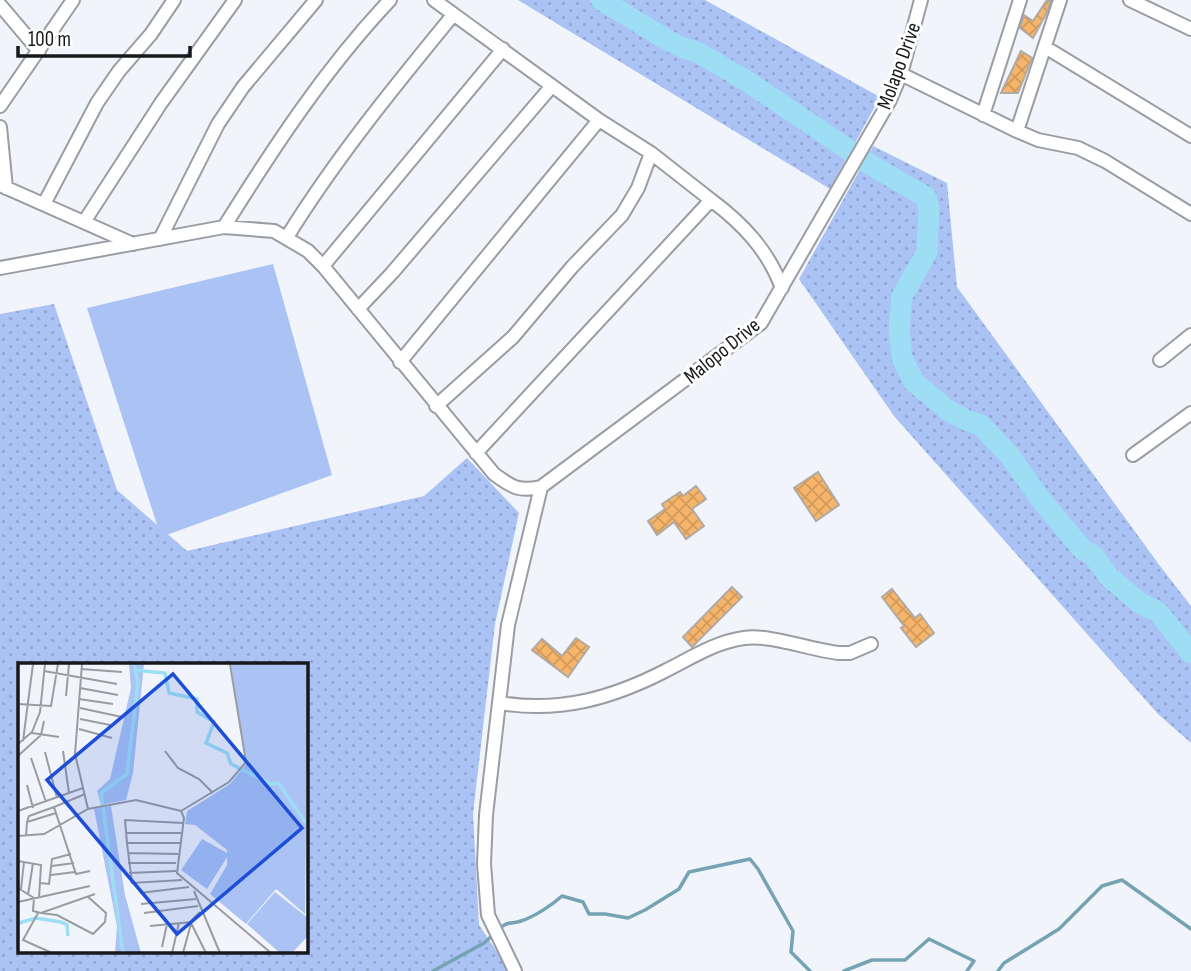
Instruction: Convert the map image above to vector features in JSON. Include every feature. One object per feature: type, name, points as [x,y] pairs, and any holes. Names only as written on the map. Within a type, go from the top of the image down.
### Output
[{"type":"street","points":[[0,106],[74,0]]},
{"type":"street","points":[[44,204],[97,103],[118,71],[151,34],[174,0]]},
{"type":"street","points":[[84,222],[161,103],[235,0]]},
{"type":"street","points":[[160,239],[218,124],[243,87],[316,0]]},
{"type":"street","points":[[225,227],[303,106],[352,42],[390,0]]},
{"type":"street","points":[[434,0],[551,87],[651,153],[711,200],[754,238],[766,255],[782,288]]},
{"type":"street","name":"Molapo Drive","points":[[873,131],[891,100],[901,74],[921,0]]},
{"type":"street","points":[[983,115],[1020,0]]},
{"type":"street","points":[[1017,131],[1060,0]]},
{"type":"street","points":[[1130,0],[1191,29]]},
{"type":"street","points":[[0,5],[38,51]]},
{"type":"street","points":[[288,237],[317,188],[355,135],[453,15]]},
{"type":"street","points":[[1045,47],[1191,135]]},
{"type":"street","points":[[323,266],[503,49]]},
{"type":"street","points":[[901,74],[1038,140],[1077,148],[1191,214]]},
{"type":"street","points":[[358,309],[551,87]]},
{"type":"street","points":[[400,362],[599,120]]},
{"type":"street","points":[[0,127],[3,186],[133,244]]},
{"type":"street","name":"Malopo Drive","points":[[541,487],[742,340],[761,323],[873,131]]},
{"type":"street","points":[[436,407],[513,337],[572,267],[622,215],[638,188],[651,153]]},
{"type":"street","points":[[476,453],[711,200]]},
{"type":"street","points":[[0,268],[225,227],[274,231],[308,251],[323,266],[436,407],[494,474],[511,486],[525,491],[541,487],[508,625],[486,815],[484,864],[488,915],[515,971]]},
{"type":"street","points":[[1160,360],[1191,335]]},
{"type":"street","points":[[1133,455],[1191,413]]},
{"type":"street","points":[[500,703],[529,708],[617,694],[705,650],[746,637],[839,653],[850,653],[871,644]]},
{"type":"shaded area","points":[[518,0],[705,0],[880,97],[830,189]]},
{"type":"shaded area","points":[[873,146],[947,183],[957,287],[1191,606],[1191,743],[1158,714],[894,416],[799,279]]},
{"type":"shaded area","points":[[273,264],[332,475],[161,537],[87,308]]},
{"type":"shaded area","points":[[54,304],[117,490],[187,551],[424,496],[467,458],[519,513],[495,624],[473,814],[479,925],[510,971],[0,971],[0,314]]},
{"type":"building","points":[[1047,0],[1051,1],[1033,38],[1020,28],[1024,15],[1033,21]]},
{"type":"building","points":[[1021,51],[1032,58],[1018,93],[1001,93]]},
{"type":"building","points":[[818,472],[839,505],[816,521],[794,488]]},
{"type":"building","points":[[696,486],[706,499],[692,509],[704,526],[686,539],[674,522],[657,535],[648,521],[665,509],[662,504],[680,492],[683,496]]},
{"type":"building","points":[[732,587],[742,597],[692,647],[683,637]]},
{"type":"building","points":[[892,589],[915,618],[920,614],[934,633],[916,647],[882,597]]},
{"type":"building","points":[[576,638],[589,647],[568,677],[532,650],[542,639],[562,656]]},
{"type":"waterway","points":[[601,0],[664,38],[699,53],[747,81],[871,165],[926,197],[929,209],[927,252],[902,296],[899,329],[902,358],[914,382],[949,411],[981,425],[1010,456],[1042,501],[1082,549],[1094,556],[1109,577],[1140,603],[1158,612],[1191,653]]},
{"type":"waterway","points":[[499,929],[531,917],[562,896],[583,902],[589,914],[628,918],[679,889],[689,872],[750,859],[793,931],[791,952],[810,971]]},
{"type":"waterway","points":[[998,971],[1004,963],[1059,929],[1102,886],[1122,880],[1191,929]]},
{"type":"waterway","points":[[433,971],[484,943],[494,934]]},
{"type":"waterway","points":[[844,971],[872,960],[905,960],[929,939],[974,961],[967,971]]}]
